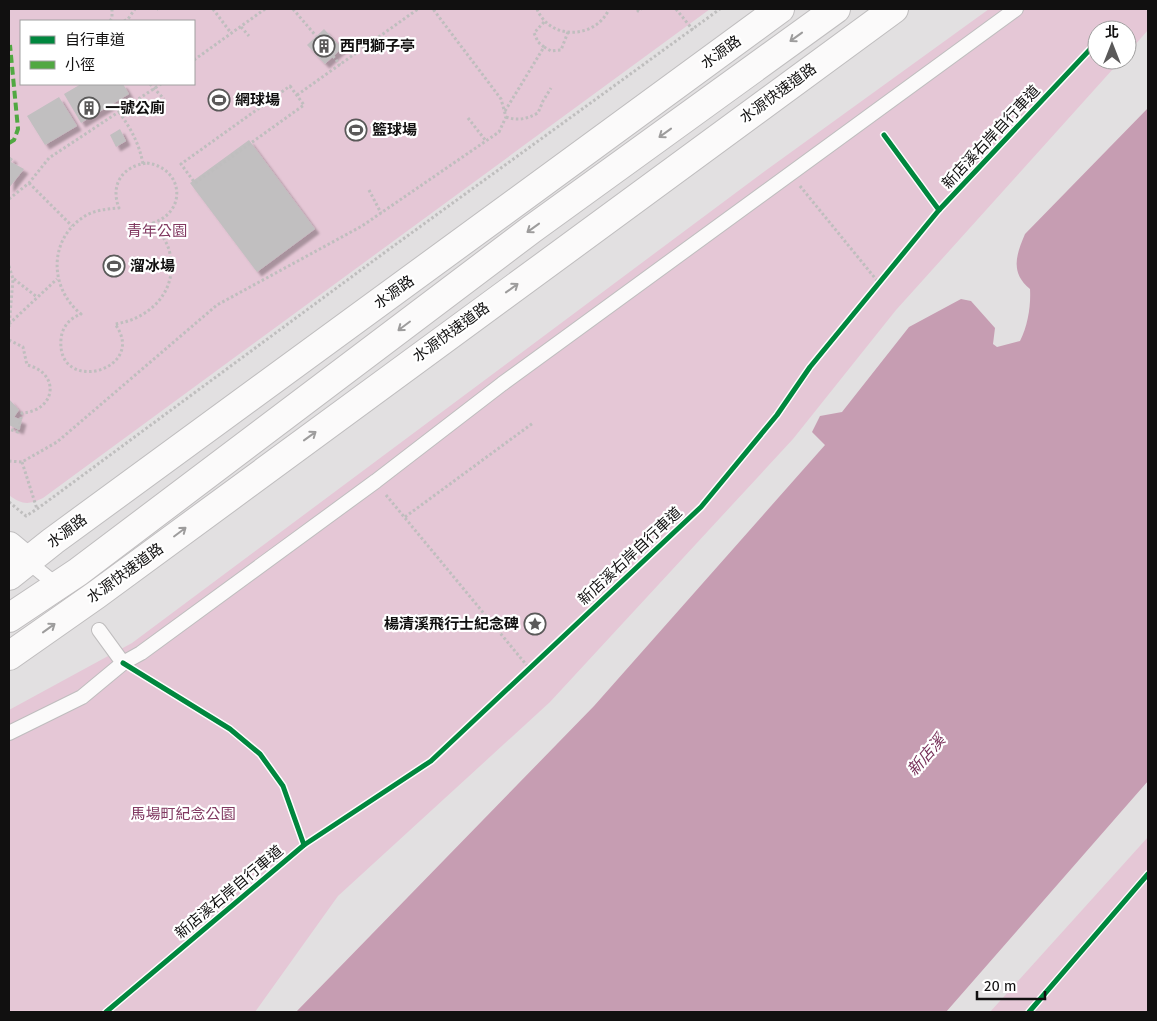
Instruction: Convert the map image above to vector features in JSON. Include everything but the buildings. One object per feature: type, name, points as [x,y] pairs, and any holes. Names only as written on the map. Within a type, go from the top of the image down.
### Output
[{"type":"main road","name":"水源路","points":[[15,561],[780,9]]},
{"type":"main road","name":"水源快速道路","points":[[9,618],[58,586],[540,223],[836,9]]},
{"type":"main road","name":"水源快速道路","points":[[9,656],[96,595],[894,9]]},
{"type":"lane","points":[[9,733],[82,697],[123,663],[149,647],[376,482],[502,384],[1016,9]]},
{"type":"lane","points":[[15,561],[58,586]]},
{"type":"lane","points":[[99,630],[123,663]]},
{"type":"path","points":[[126,20],[135,9]]},
{"type":"path","points":[[213,9],[231,33]]},
{"type":"path","points":[[195,59],[265,9]]},
{"type":"path","points":[[293,9],[316,36]]},
{"type":"path","points":[[297,95],[418,9]]},
{"type":"path","points":[[9,461],[22,462],[57,442],[217,306],[362,226],[499,132],[506,117],[501,99],[433,9]]},
{"type":"path","points":[[538,9],[545,21],[553,27],[568,32],[583,32],[592,28],[601,22],[609,9]]},
{"type":"path","points":[[676,9],[693,30]]},
{"type":"path","points":[[9,502],[26,516],[37,509],[388,250],[720,9]]},
{"type":"path","points":[[545,21],[534,33],[538,42],[551,51],[561,50],[568,32]]},
{"type":"path","points":[[241,26],[249,36]]},
{"type":"path","points":[[504,112],[544,47]]},
{"type":"path","points":[[333,56],[340,65]]},
{"type":"path","points":[[151,85],[164,99]]},
{"type":"path","points":[[9,200],[30,183],[49,158],[160,85]]},
{"type":"path","points":[[290,86],[297,95],[304,105],[195,183],[181,164],[290,86]]},
{"type":"path","points":[[506,117],[514,120],[526,119],[538,113],[542,101],[551,88]]},
{"type":"path","points":[[119,112],[133,132],[140,149],[143,164]]},
{"type":"path","points":[[468,118],[486,142]]},
{"type":"path","points":[[143,164],[162,168],[173,179],[176,187],[177,195],[172,210],[160,221],[153,224],[165,239],[170,253],[172,268],[169,283],[163,297],[154,308],[141,317],[115,324],[121,335],[120,351],[112,365],[98,372],[82,372],[64,357],[61,349],[62,334],[70,320],[81,314],[71,306],[62,294],[57,278],[58,250],[72,226],[86,215],[100,210],[119,208],[115,193],[120,178],[132,167],[143,164]]},
{"type":"path","points":[[791,174],[879,283]]},
{"type":"path","points":[[30,183],[72,226]]},
{"type":"path","points":[[369,190],[381,213]]},
{"type":"path","points":[[9,266],[13,278],[9,325]]},
{"type":"path","points":[[872,291],[885,276]]},
{"type":"path","points":[[13,278],[37,297]]},
{"type":"path","points":[[9,325],[57,278]]},
{"type":"path","points":[[9,340],[23,347],[27,365],[37,367],[44,373],[49,382],[50,392],[47,401],[41,408],[32,412],[22,412],[18,432],[9,429]]},
{"type":"path","points":[[405,517],[533,423]]},
{"type":"path","points":[[22,462],[37,509]]},
{"type":"path","points":[[376,482],[529,668]]},
{"type":"path","points":[[522,675],[536,662]]},
{"type":"green space","name":"青年公園","points":[[9,9],[710,9],[43,498],[26,503],[18,501],[9,495]]},
{"type":"green space","name":"馬場町紀念公園","points":[[989,9],[1148,9],[1148,30],[1137,43],[1137,20],[1087,20],[1087,70],[1112,70],[896,310],[793,439],[550,702],[338,896],[255,1012],[9,1012],[9,710],[132,643],[765,171]]},
{"type":"green space","points":[[1148,837],[1148,1012],[990,1012]]},
{"type":"water","name":"新店溪","points":[[1148,108],[1148,781],[946,1012],[296,1012],[594,706],[825,445],[812,432],[820,416],[842,412],[909,327],[961,299],[971,301],[995,328],[993,344],[997,347],[1020,341],[1027,322],[1030,302],[1030,289],[1024,283],[1017,270],[1017,256],[1025,234]]},
{"type":"marked path","points":[[9,143],[14,140],[18,129],[10,45]]},
{"type":"cycle path","name":"新店溪右岸自行車道","points":[[106,1012],[304,845],[431,761],[701,507],[777,415],[810,367],[939,210],[1087,53]]},
{"type":"cycle path","points":[[884,135],[939,210]]},
{"type":"cycle path","points":[[123,663],[230,729],[260,754],[283,786],[304,845]]},
{"type":"cycle path","points":[[1029,1012],[1148,874]]},
{"type":"place","name":"西門獅子亭","points":[[324,46]]},
{"type":"place","name":"網球場","points":[[219,100]]},
{"type":"place","name":"一號公廁","points":[[89,108]]},
{"type":"place","name":"籃球場","points":[[356,130]]},
{"type":"place","name":"溜冰場","points":[[114,266]]},
{"type":"place","name":"楊清溪飛行士紀念碑","points":[[535,624]]}]
